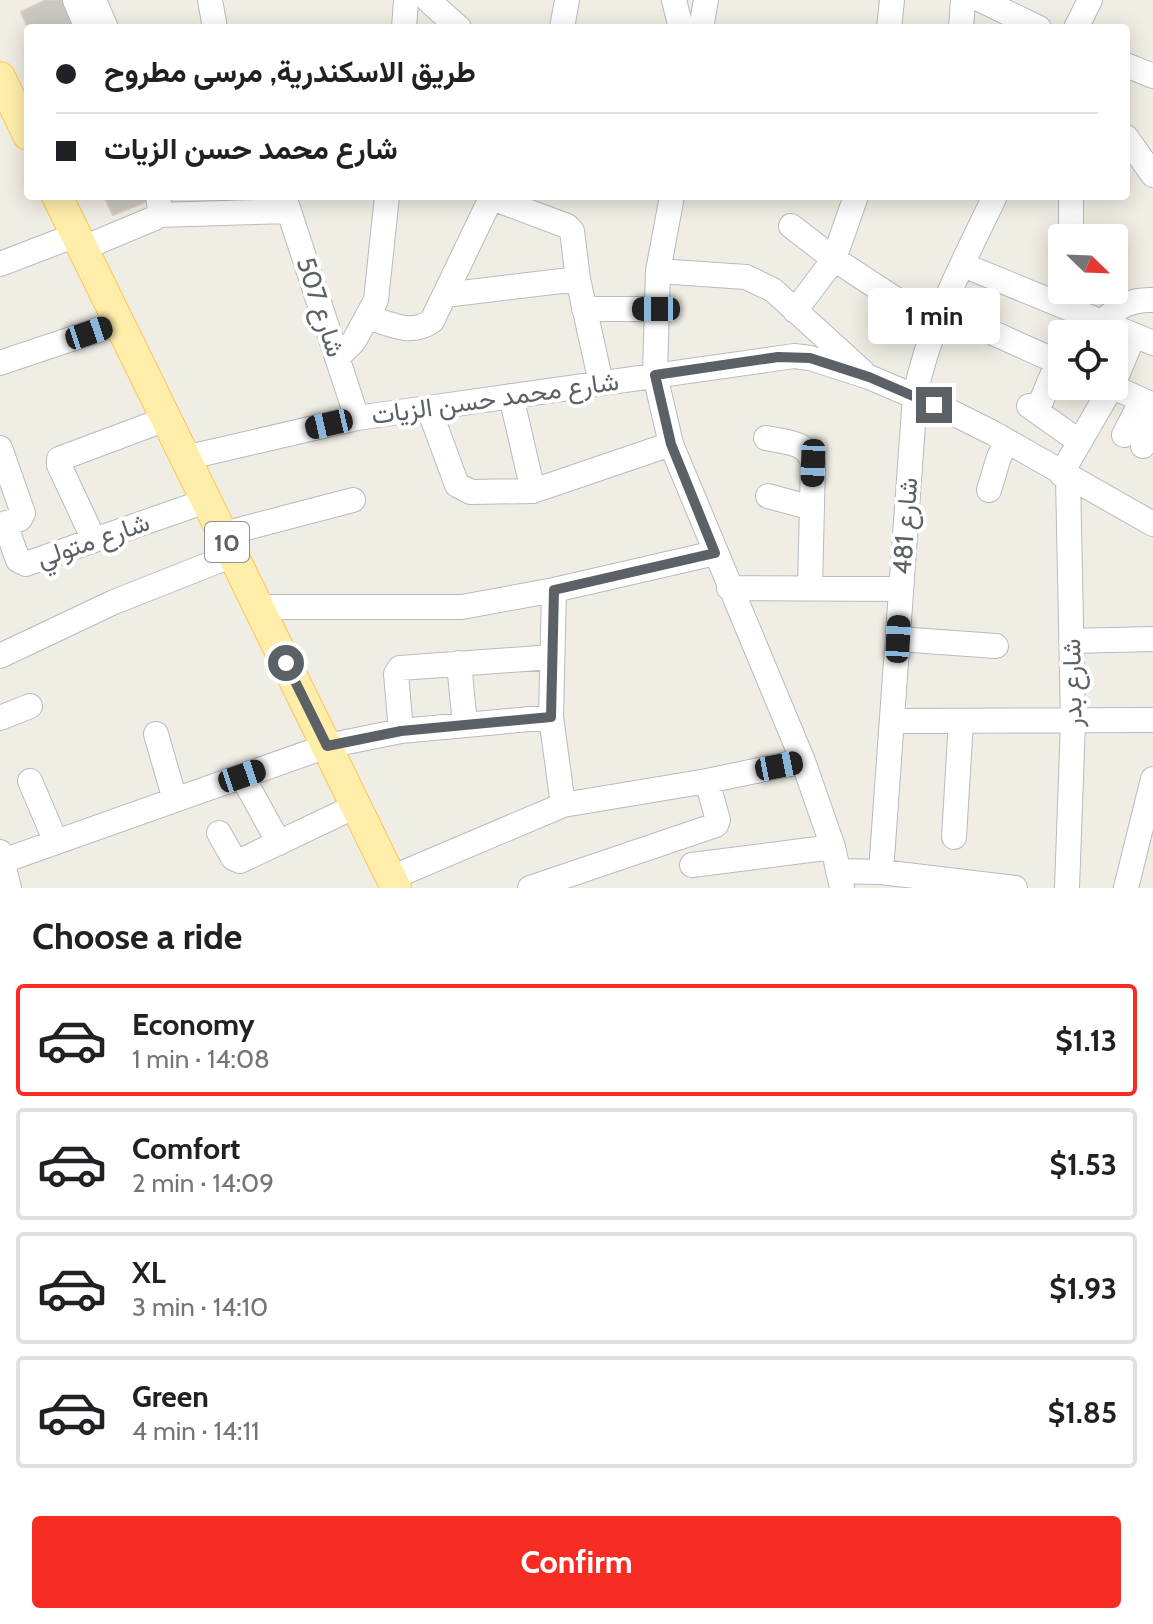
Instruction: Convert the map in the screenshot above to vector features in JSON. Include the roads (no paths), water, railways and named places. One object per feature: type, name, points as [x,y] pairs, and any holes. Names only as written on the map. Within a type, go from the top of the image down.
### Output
[{"type":"main road","points":[[0,77],[24,127]]},
{"type":"main road","name":"10","points":[[59,200],[394,883]]},
{"type":"street","points":[[75,0],[85,24]]},
{"type":"street","points":[[94,0],[104,24]]},
{"type":"street","points":[[210,0],[214,24]]},
{"type":"street","points":[[404,24],[406,0]]},
{"type":"street","points":[[428,0],[455,24]]},
{"type":"street","points":[[563,24],[567,0]]},
{"type":"street","points":[[674,0],[680,24]]},
{"type":"street","points":[[702,24],[706,0]]},
{"type":"street","points":[[889,24],[892,0]]},
{"type":"street","points":[[961,24],[963,0]]},
{"type":"street","points":[[981,0],[1031,24]]},
{"type":"street","points":[[1078,24],[1090,0]]},
{"type":"street","points":[[1130,67],[1153,76]]},
{"type":"street","points":[[1130,143],[1153,175]]},
{"type":"street","points":[[337,358],[354,341],[376,300],[387,200]]},
{"type":"street","points":[[368,317],[413,330],[432,321],[491,200]]},
{"type":"street","points":[[500,200],[567,226],[574,237],[578,279],[601,383]]},
{"type":"street","points":[[671,200],[658,271],[655,375],[671,444],[803,761],[838,869]]},
{"type":"street","points":[[795,311],[834,259],[855,200]]},
{"type":"street","name":"شارع 481","points":[[881,872],[915,396],[919,372],[938,317],[963,265],[985,200]]},
{"type":"street","points":[[1071,200],[1071,224]]},
{"type":"street","points":[[0,264],[152,220],[158,206],[286,204]]},
{"type":"street","name":"شارع 507","points":[[286,204],[357,418]]},
{"type":"street","points":[[791,226],[834,259],[938,317],[1048,355]]},
{"type":"street","points":[[963,265],[1096,320]]},
{"type":"street","points":[[658,271],[756,280],[773,290],[869,377]]},
{"type":"street","points":[[445,295],[578,279]]},
{"type":"street","points":[[1104,320],[1117,307],[1138,300],[1153,300]]},
{"type":"street","points":[[584,309],[656,309]]},
{"type":"street","points":[[0,363],[119,323]]},
{"type":"street","points":[[1128,361],[1143,339]]},
{"type":"street","name":"شارع محمد حسن الزيات","points":[[185,458],[357,418],[794,356],[869,377],[915,396],[1007,441],[1153,524]]},
{"type":"street","points":[[1048,382],[1033,409],[1080,442]]},
{"type":"street","points":[[1128,393],[1147,402],[1140,436]]},
{"type":"street","points":[[511,396],[533,491]]},
{"type":"street","points":[[1064,476],[1104,400]]},
{"type":"street","points":[[429,409],[457,485],[471,492],[533,491],[671,444]]},
{"type":"street","points":[[94,540],[59,459],[166,419]]},
{"type":"street","points":[[766,438],[797,444],[811,455],[810,588]]},
{"type":"street","points":[[989,490],[1007,441]]},
{"type":"street","points":[[0,448],[9,520]]},
{"type":"street","name":"شارع بدر","points":[[1064,476],[1073,722],[1067,888]]},
{"type":"street","points":[[768,496],[812,508]]},
{"type":"street","points":[[0,656],[228,545],[353,500]]},
{"type":"street","name":"شارع متولي","points":[[9,520],[18,560],[24,564],[206,501]]},
{"type":"street","points":[[259,607],[440,609],[554,590],[715,553]]},
{"type":"street","points":[[729,588],[901,589]]},
{"type":"street","points":[[554,590],[551,717],[563,805]]},
{"type":"street","points":[[898,639],[996,646]]},
{"type":"street","points":[[1071,641],[1153,639]]},
{"type":"street","points":[[401,731],[398,671],[404,666],[552,657]]},
{"type":"street","points":[[459,663],[465,725]]},
{"type":"street","points":[[0,718],[30,706]]},
{"type":"street","points":[[9,888],[2,856],[56,842],[327,746],[401,731],[551,717]]},
{"type":"street","points":[[892,721],[1153,720]]},
{"type":"street","points":[[954,837],[961,721]]},
{"type":"street","points":[[156,734],[175,800]]},
{"type":"street","points":[[394,883],[563,805],[803,761]]},
{"type":"street","points":[[242,776],[279,843]]},
{"type":"street","points":[[1126,888],[1153,779]]},
{"type":"street","points":[[30,781],[56,842]]},
{"type":"street","points":[[544,885],[713,827],[718,823],[707,781]]},
{"type":"street","points":[[219,833],[237,861],[356,806]]},
{"type":"street","points":[[689,833],[692,876],[838,869],[1006,887]]}]
